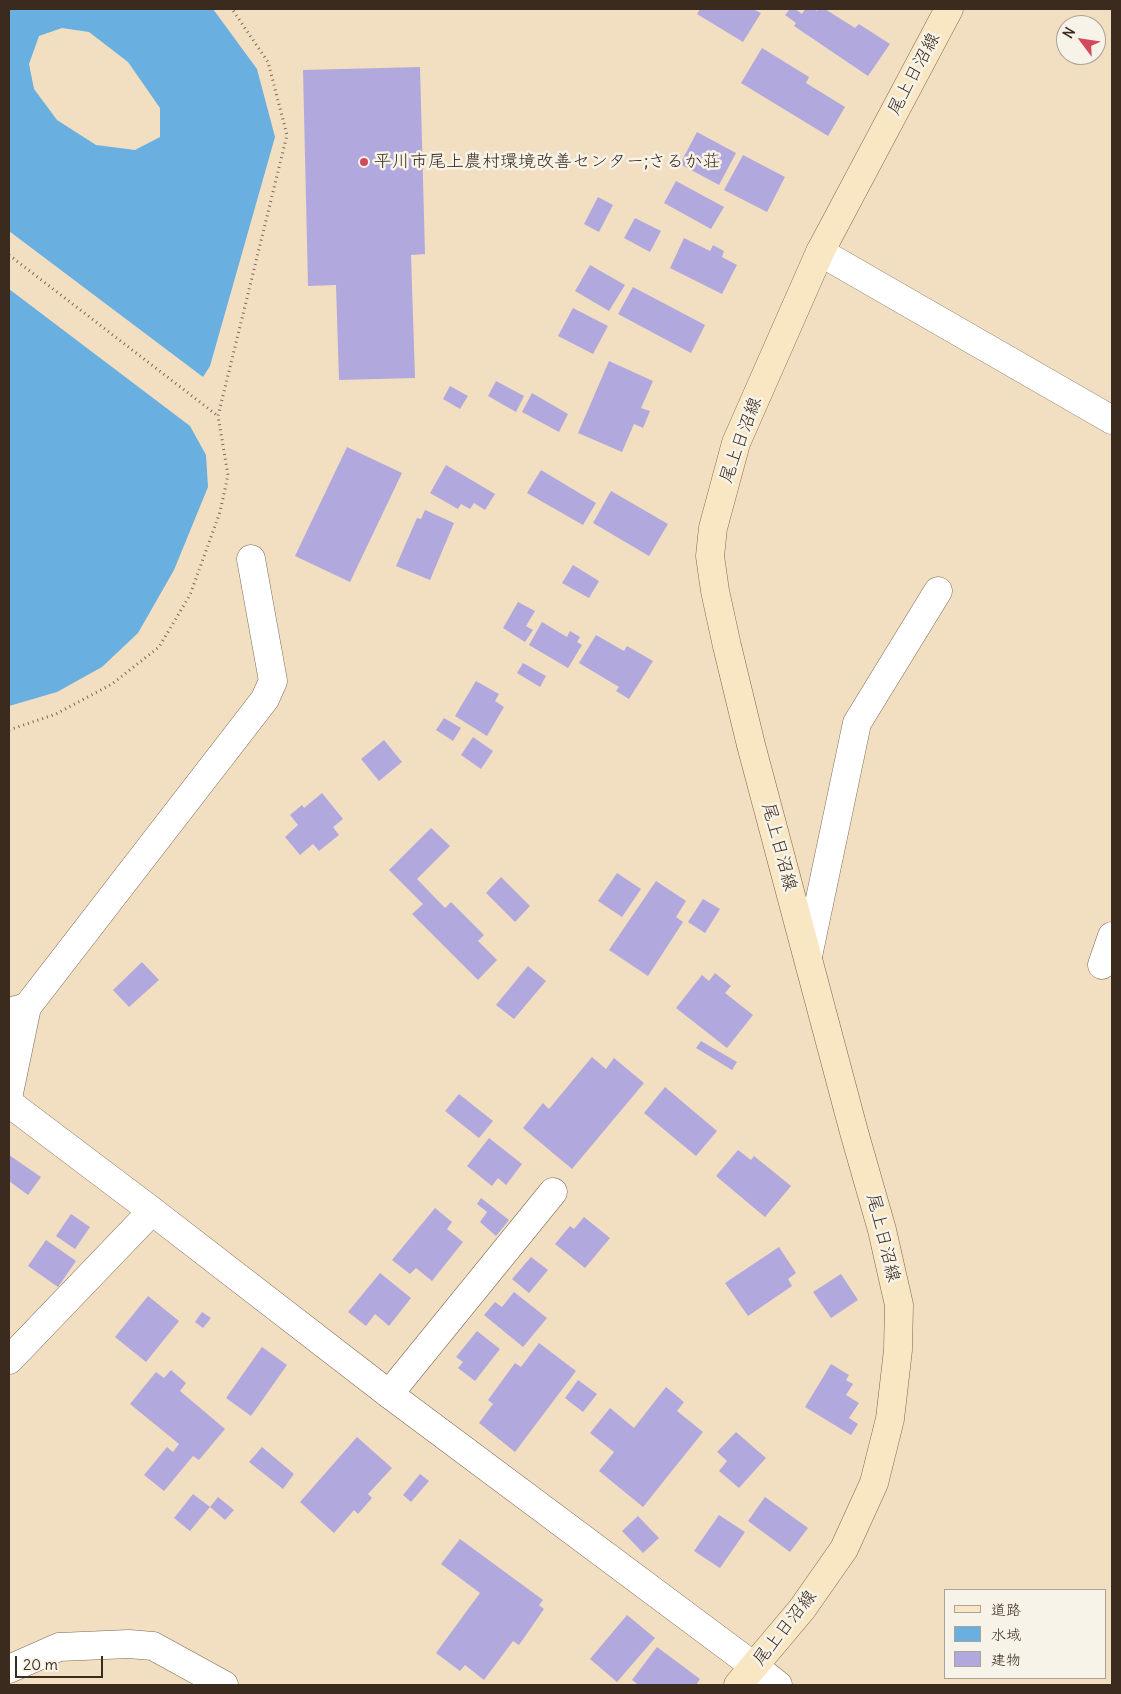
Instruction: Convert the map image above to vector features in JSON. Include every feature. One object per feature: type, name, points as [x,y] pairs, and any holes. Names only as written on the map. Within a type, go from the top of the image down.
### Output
[{"type":"main road","name":"尾上日沼線","points":[[746,1676],[802,1610],[844,1549],[874,1482],[890,1419],[898,1350],[899,1305],[882,1230],[854,1132],[749,736],[714,592],[710,556],[713,528],[736,444],[820,252],[949,9]]},
{"type":"street","points":[[820,252],[1112,420]]},
{"type":"street","points":[[9,1093],[18,1009],[265,699],[274,681],[251,559]]},
{"type":"street","points":[[808,956],[857,723],[938,591]]},
{"type":"street","points":[[1102,965],[1112,936]]},
{"type":"street","points":[[9,1103],[389,1394],[746,1676],[778,1685]]},
{"type":"street","points":[[389,1394],[553,1192]]},
{"type":"street","points":[[9,1360],[152,1212]]},
{"type":"street","points":[[9,1669],[59,1646],[129,1644],[153,1646],[224,1685]]},
{"type":"path","points":[[9,730],[56,714],[112,684],[159,647],[190,595],[220,512],[228,475],[218,416],[287,135],[268,62],[232,9]]},
{"type":"path","points":[[9,255],[218,416]]},
{"type":"water","points":[[9,9],[213,9],[257,69],[275,137],[210,366],[203,377],[9,231]],"holes":[[[62,28],[89,32],[128,62],[160,108],[160,137],[135,150],[96,145],[57,120],[34,89],[29,64],[39,36]]]},
{"type":"water","points":[[9,289],[190,426],[206,455],[208,487],[174,570],[138,633],[102,667],[57,692],[9,706]]},
{"type":"building","points":[[700,9],[753,9],[761,13],[743,42],[697,14]]},
{"type":"building","points":[[790,9],[795,9],[802,14],[805,9],[817,11],[825,9],[855,28],[859,24],[890,44],[868,76],[794,26],[796,23],[785,15]]},
{"type":"building","points":[[762,48],[809,77],[806,83],[845,107],[828,136],[741,83]]},
{"type":"building","name":"平川市尾上農村環境改善センター;さるか荘","points":[[420,67],[425,254],[411,255],[415,378],[339,380],[336,285],[308,286],[303,70]]},
{"type":"building","points":[[697,132],[736,153],[719,185],[680,164]]},
{"type":"building","points":[[743,155],[785,177],[767,212],[724,190]]},
{"type":"building","points":[[676,181],[724,207],[711,229],[664,203]]},
{"type":"building","points":[[598,197],[613,205],[599,232],[584,224]]},
{"type":"building","points":[[635,218],[661,231],[650,252],[624,238]]},
{"type":"building","points":[[684,238],[710,251],[713,245],[724,251],[722,257],[737,265],[722,294],[670,268]]},
{"type":"building","points":[[590,265],[625,285],[609,311],[575,291]]},
{"type":"building","points":[[633,287],[705,325],[691,353],[618,314]]},
{"type":"building","points":[[573,308],[608,326],[593,354],[558,336]]},
{"type":"building","points":[[609,361],[653,381],[641,408],[650,411],[643,428],[634,424],[622,452],[578,433]]},
{"type":"building","points":[[496,381],[524,396],[516,412],[488,396]]},
{"type":"building","points":[[450,386],[468,396],[460,409],[443,399]]},
{"type":"building","points":[[532,393],[568,414],[559,432],[522,412]]},
{"type":"building","points":[[347,447],[402,473],[350,582],[295,556]]},
{"type":"building","points":[[446,465],[495,494],[485,510],[474,503],[470,509],[461,504],[458,509],[430,493]]},
{"type":"building","points":[[541,470],[596,503],[583,525],[527,493]]},
{"type":"building","points":[[611,491],[668,524],[649,556],[593,523]]},
{"type":"building","points":[[425,510],[454,523],[430,580],[396,566],[417,518],[421,519]]},
{"type":"building","points":[[573,565],[599,581],[589,598],[562,583]]},
{"type":"building","points":[[518,602],[535,611],[526,626],[533,630],[525,642],[503,628]]},
{"type":"building","points":[[542,622],[567,637],[570,631],[580,637],[577,642],[582,645],[568,668],[529,645]]},
{"type":"building","points":[[596,635],[624,651],[627,646],[653,661],[629,699],[616,691],[619,687],[579,663]]},
{"type":"building","points":[[523,663],[546,676],[540,687],[517,673]]},
{"type":"building","points":[[476,681],[499,694],[495,701],[504,707],[487,736],[455,716]]},
{"type":"building","points":[[444,718],[461,728],[453,741],[436,730]]},
{"type":"building","points":[[473,737],[493,751],[481,769],[461,755]]},
{"type":"building","points":[[384,740],[402,762],[379,781],[361,759]]},
{"type":"building","points":[[322,793],[343,819],[333,827],[339,835],[319,851],[313,844],[300,855],[285,837],[298,825],[290,815],[302,805],[304,808]]},
{"type":"building","points":[[431,828],[450,846],[417,879],[445,908],[451,902],[484,935],[478,941],[497,960],[478,980],[412,914],[423,904],[389,870]]},
{"type":"building","points":[[617,873],[641,889],[622,917],[598,901]]},
{"type":"building","points":[[501,877],[530,906],[515,922],[486,893]]},
{"type":"building","points":[[656,881],[686,901],[676,917],[683,922],[648,976],[609,950]]},
{"type":"building","points":[[703,899],[720,909],[705,933],[688,922]]},
{"type":"building","points":[[142,962],[159,980],[129,1007],[113,990]]},
{"type":"building","points":[[528,966],[546,981],[514,1019],[496,1005]]},
{"type":"building","points":[[715,973],[731,986],[725,993],[753,1015],[727,1048],[676,1008],[702,975],[709,981]]},
{"type":"building","points":[[701,1041],[737,1062],[732,1070],[696,1048]]},
{"type":"building","points":[[592,1057],[606,1069],[614,1058],[644,1083],[572,1169],[523,1128],[543,1103],[549,1109]]},
{"type":"building","points":[[665,1087],[717,1131],[696,1156],[644,1113]]},
{"type":"building","points":[[459,1094],[493,1121],[479,1138],[445,1111]]},
{"type":"building","points":[[489,1138],[522,1164],[506,1185],[498,1178],[492,1186],[467,1166]]},
{"type":"building","points":[[738,1150],[751,1160],[754,1156],[791,1186],[765,1217],[716,1176]]},
{"type":"building","points":[[9,1155],[41,1177],[28,1195],[9,1181]]},
{"type":"building","points":[[481,1198],[509,1220],[496,1236],[480,1222],[487,1212],[477,1204]]},
{"type":"building","points":[[435,1208],[452,1222],[447,1229],[463,1242],[432,1281],[416,1268],[410,1274],[392,1260]]},
{"type":"building","points":[[71,1214],[90,1227],[75,1249],[56,1236]]},
{"type":"building","points":[[584,1217],[610,1238],[585,1268],[555,1244],[570,1226],[574,1229]]},
{"type":"building","points":[[46,1240],[76,1261],[58,1287],[28,1266]]},
{"type":"building","points":[[779,1247],[796,1273],[788,1279],[792,1286],[748,1316],[725,1283]]},
{"type":"building","points":[[531,1257],[548,1270],[529,1293],[512,1279]]},
{"type":"building","points":[[380,1273],[411,1298],[389,1326],[375,1314],[366,1326],[348,1312]]},
{"type":"building","points":[[841,1274],[858,1300],[831,1318],[813,1292]]},
{"type":"building","points":[[514,1292],[547,1318],[523,1347],[484,1315],[495,1302],[502,1307]]},
{"type":"building","points":[[148,1296],[179,1321],[146,1362],[115,1337]]},
{"type":"building","points":[[202,1312],[211,1318],[203,1328],[195,1322]]},
{"type":"building","points":[[477,1331],[500,1349],[475,1381],[458,1368],[463,1362],[456,1357]]},
{"type":"building","points":[[539,1343],[576,1371],[515,1452],[479,1423],[493,1404],[488,1400],[515,1363],[521,1367]]},
{"type":"building","points":[[262,1347],[287,1365],[251,1416],[226,1398]]},
{"type":"building","points":[[831,1364],[849,1375],[846,1380],[853,1384],[846,1395],[859,1403],[849,1418],[858,1424],[851,1435],[805,1407]]},
{"type":"building","points":[[171,1370],[186,1383],[180,1391],[225,1429],[199,1460],[193,1456],[164,1491],[144,1475],[167,1447],[173,1452],[179,1444],[130,1404],[156,1372],[164,1378]]},
{"type":"building","points":[[578,1380],[597,1394],[583,1412],[565,1398]]},
{"type":"building","points":[[666,1387],[684,1402],[677,1411],[703,1432],[643,1507],[599,1471],[614,1452],[590,1433],[610,1408],[634,1428]]},
{"type":"building","points":[[736,1432],[766,1458],[739,1488],[719,1471],[727,1461],[717,1452]]},
{"type":"building","points":[[357,1437],[392,1468],[368,1494],[372,1498],[358,1514],[354,1510],[334,1533],[300,1502]]},
{"type":"building","points":[[262,1447],[294,1474],[283,1489],[249,1462]]},
{"type":"building","points":[[420,1474],[429,1481],[411,1502],[403,1495]]},
{"type":"building","points":[[193,1494],[210,1507],[190,1531],[174,1518]]},
{"type":"building","points":[[218,1497],[234,1510],[225,1520],[210,1507]]},
{"type":"building","points":[[765,1497],[808,1528],[790,1552],[748,1521]]},
{"type":"building","points":[[719,1515],[745,1532],[720,1568],[694,1551]]},
{"type":"building","points":[[638,1516],[659,1538],[643,1553],[622,1531]]},
{"type":"building","points":[[460,1539],[543,1600],[539,1605],[544,1609],[519,1645],[513,1641],[484,1680],[465,1665],[460,1671],[436,1653],[480,1593],[441,1564]]},
{"type":"building","points":[[627,1615],[655,1638],[617,1682],[590,1659]]},
{"type":"building","points":[[657,1647],[700,1679],[696,1685],[639,1685],[632,1680]]},
{"type":"place","name":"平川市尾上農村環境改善センター;さるか荘","points":[[364,162]]}]
